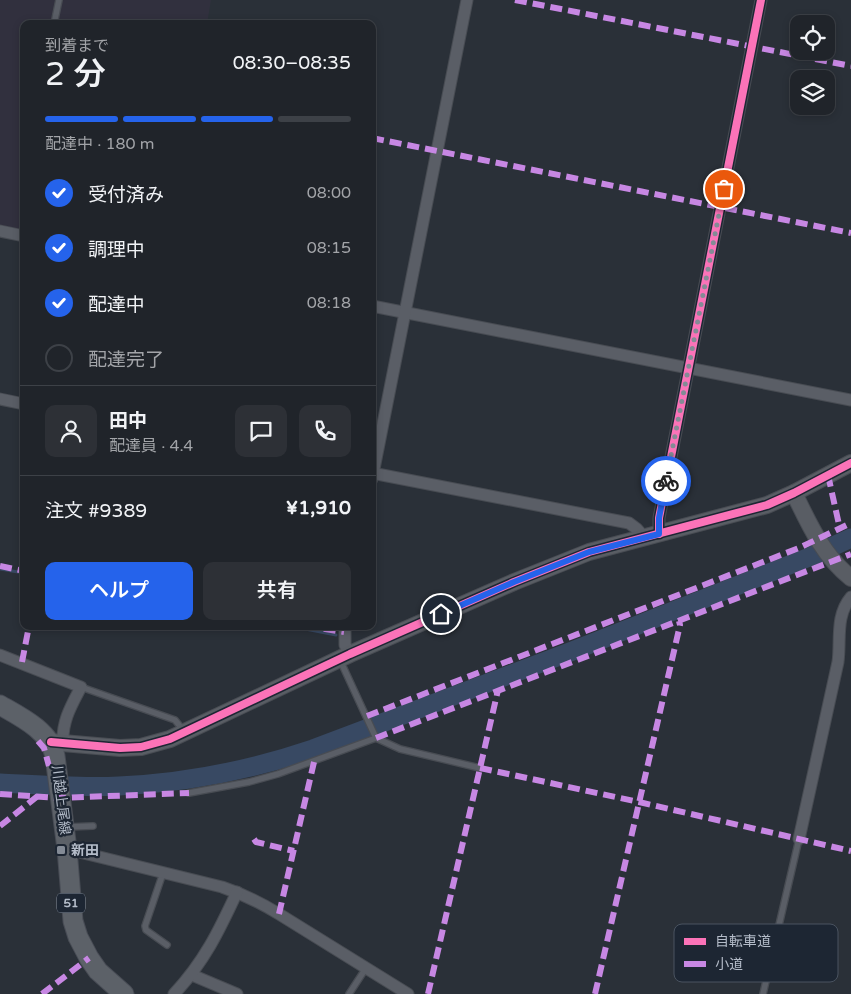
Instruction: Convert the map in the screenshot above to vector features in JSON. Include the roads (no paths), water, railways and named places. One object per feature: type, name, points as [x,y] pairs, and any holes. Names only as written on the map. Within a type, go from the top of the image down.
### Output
[{"type":"main road","points":[[0,705],[57,742]]},
{"type":"main road","name":"川越上尾線","points":[[57,742],[57,772],[67,849],[73,921],[78,938],[98,971],[124,994]]},
{"type":"street","points":[[376,460],[467,0]]},
{"type":"street","points":[[652,536],[659,518],[761,0]]},
{"type":"street","points":[[0,231],[20,235]]},
{"type":"street","points":[[376,307],[851,400]]},
{"type":"street","points":[[0,399],[20,403]]},
{"type":"street","points":[[0,654],[81,687],[65,718],[57,742],[102,748],[141,747],[170,739],[345,656],[514,582],[589,552],[767,505],[851,463]]},
{"type":"street","points":[[376,476],[629,523],[652,536]]},
{"type":"street","points":[[794,493],[818,541],[832,559],[851,578]]},
{"type":"street","points":[[799,839],[838,662],[841,616],[851,597]]},
{"type":"street","points":[[345,630],[345,656]]},
{"type":"street","points":[[67,849],[237,892],[266,906],[408,994]]},
{"type":"street","points":[[174,994],[192,975],[220,929],[237,892]]},
{"type":"street","points":[[192,975],[237,994]]},
{"type":"lane","points":[[55,20],[59,0]]},
{"type":"lane","points":[[345,656],[376,737],[400,749],[480,768]]},
{"type":"lane","points":[[81,687],[175,720],[185,732]]},
{"type":"lane","points":[[189,793],[249,782],[278,774],[376,737]]},
{"type":"lane","points":[[64,827],[93,826]]},
{"type":"lane","points":[[779,924],[799,839]]},
{"type":"lane","points":[[163,873],[145,926],[146,930],[167,945]]},
{"type":"lane","points":[[349,994],[366,968]]},
{"type":"waterway","points":[[0,783],[89,787],[119,786],[193,779],[266,763],[313,749],[570,652],[812,556],[851,538]]},
{"type":"waterway","points":[[0,569],[20,572]]},
{"type":"waterway","points":[[310,630],[336,635]]},
{"type":"place","name":"新田","points":[[61,850]]}]
